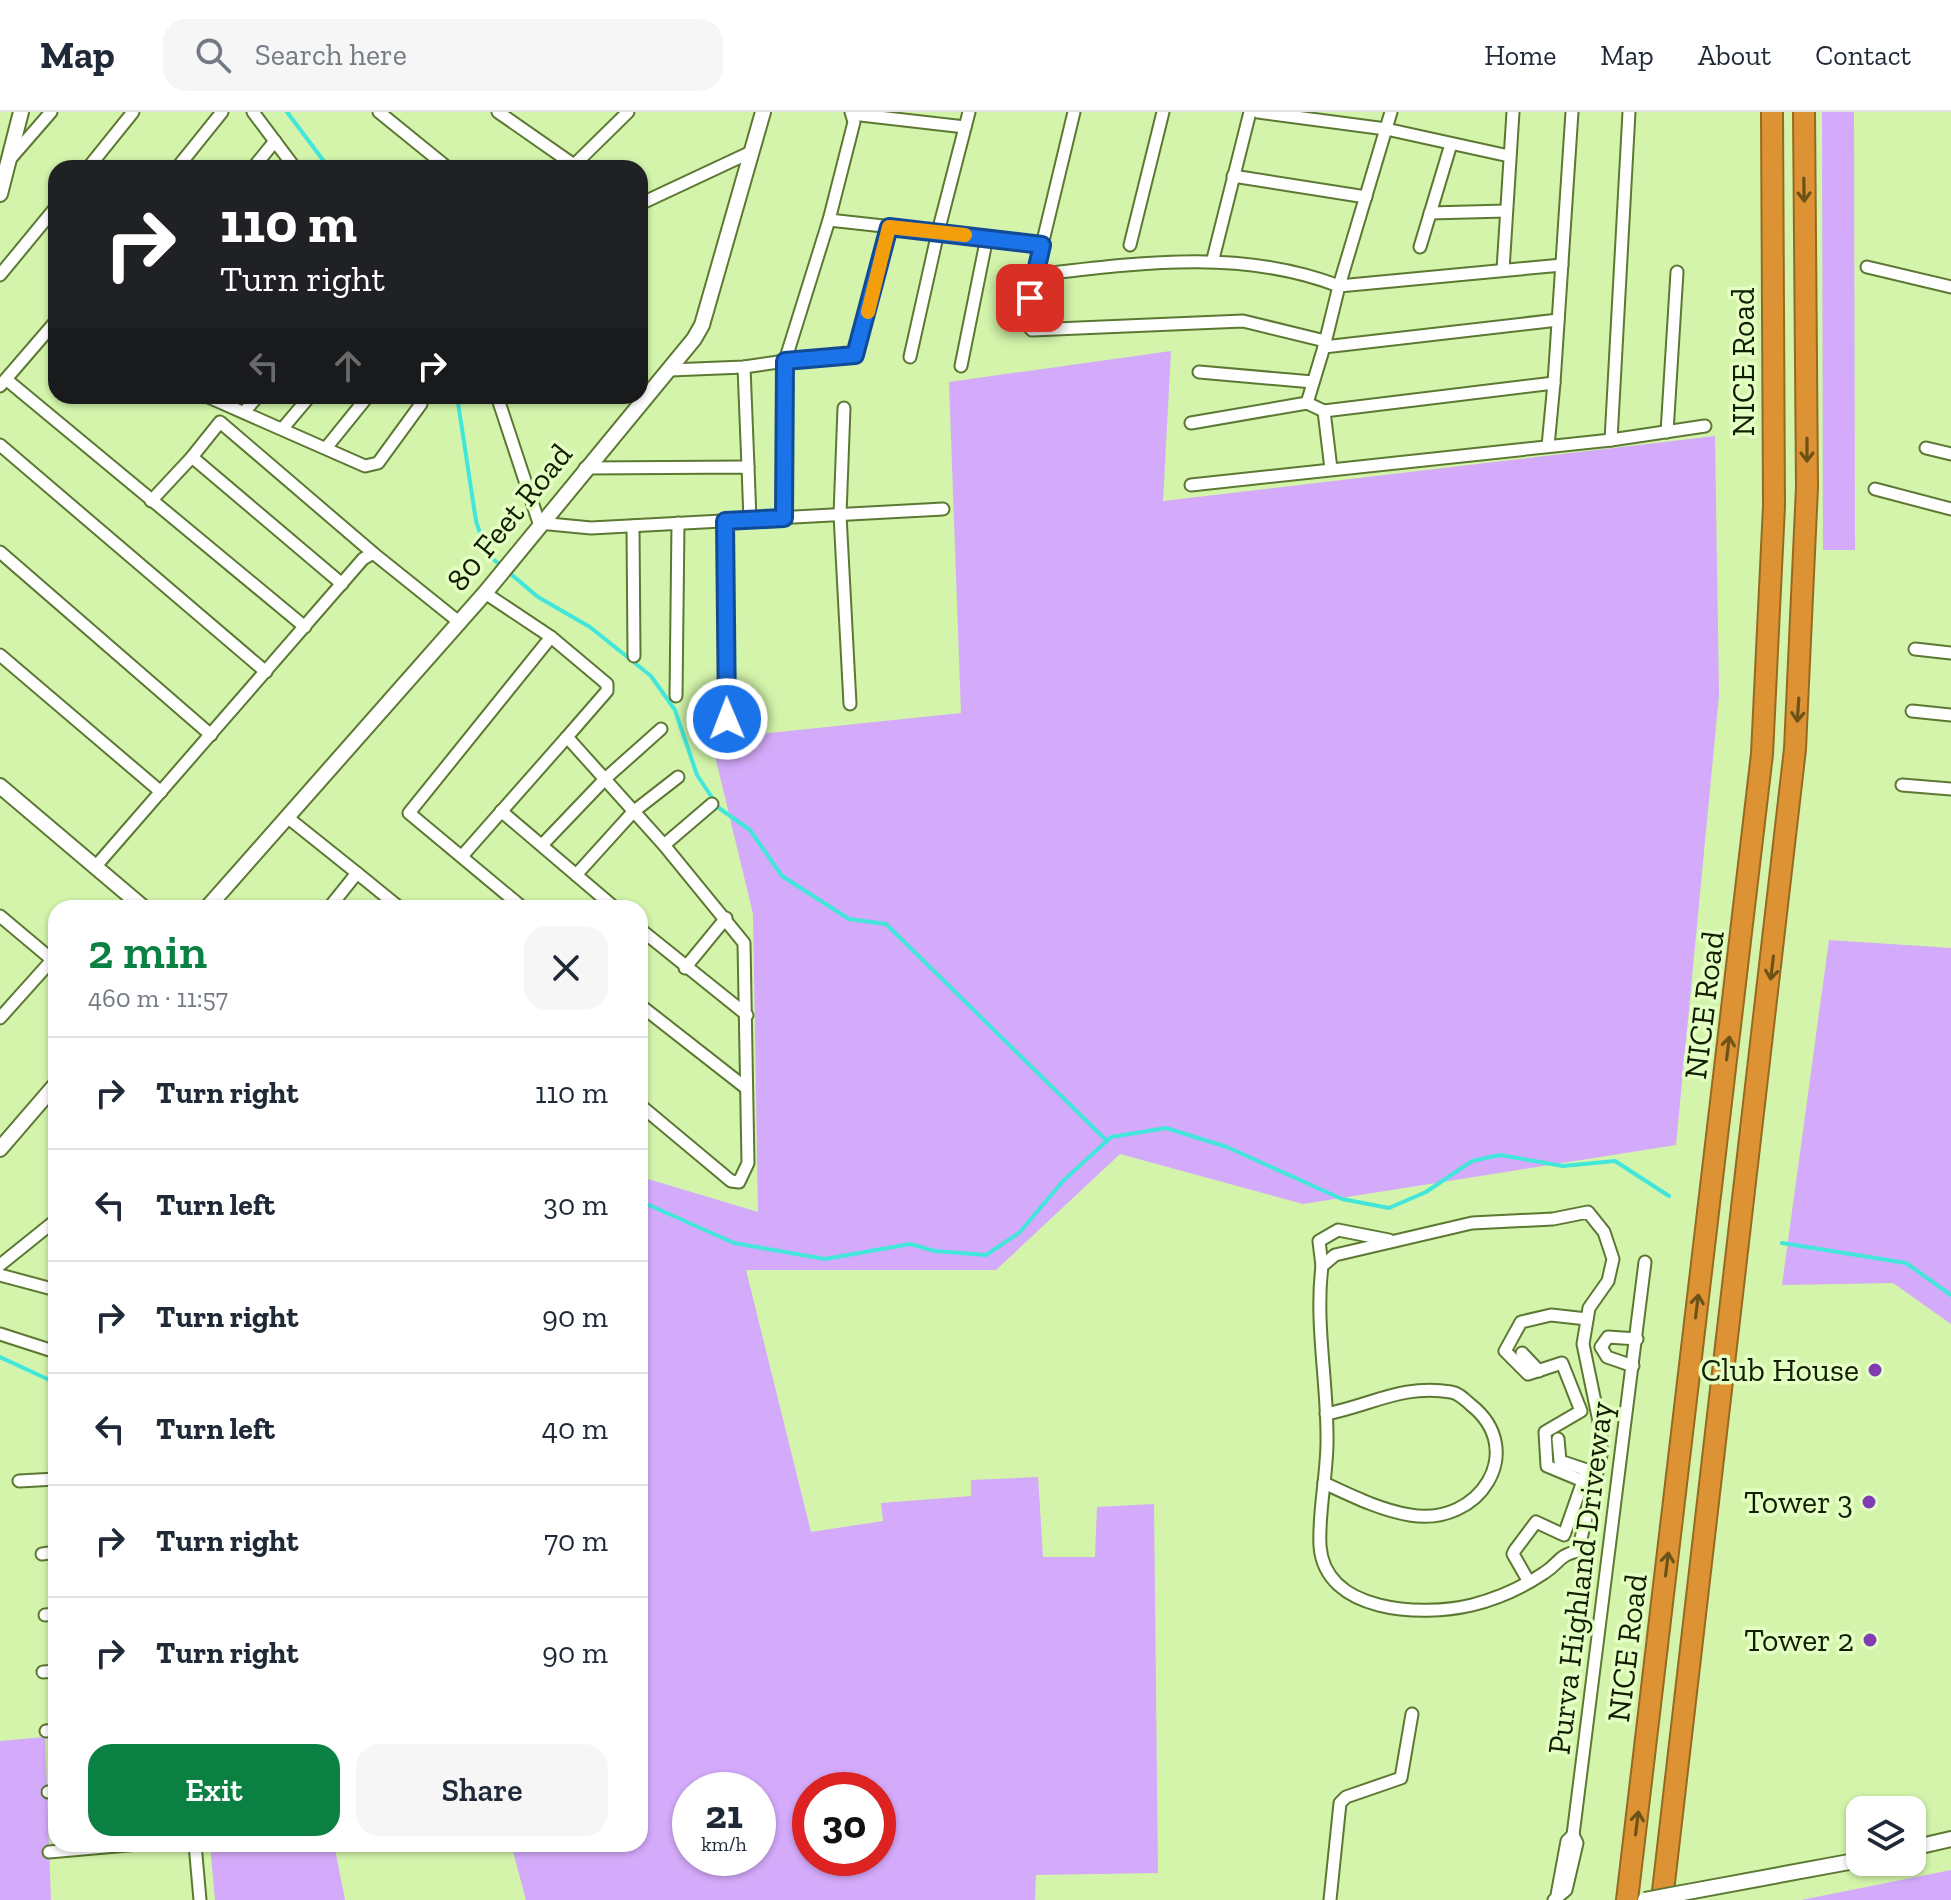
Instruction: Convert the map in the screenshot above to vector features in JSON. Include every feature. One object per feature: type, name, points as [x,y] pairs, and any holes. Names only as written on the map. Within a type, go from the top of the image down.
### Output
[{"type":"highway","name":"NICE Road","points":[[1627,1900],[1762,754],[1774,506],[1772,112]]},
{"type":"highway","name":"NICE Road","points":[[1662,1900],[1795,749],[1807,487],[1804,112]]},
{"type":"street","points":[[0,194],[21,112]]},
{"type":"street","points":[[11,158],[51,112]]},
{"type":"street","points":[[94,160],[133,112]]},
{"type":"street","points":[[183,160],[222,112]]},
{"type":"street","points":[[253,112],[289,160]]},
{"type":"street","points":[[379,112],[438,160]]},
{"type":"street","points":[[498,112],[564,160]]},
{"type":"street","points":[[578,160],[628,112]]},
{"type":"street","name":"80 Feet Road","points":[[648,395],[702,325],[763,112]]},
{"type":"street","points":[[910,357],[969,112]]},
{"type":"street","points":[[1074,112],[1024,321],[1032,330],[1243,321],[1324,344],[1558,320]]},
{"type":"street","points":[[1130,245],[1163,112]]},
{"type":"street","points":[[1213,259],[1250,112]]},
{"type":"street","points":[[1258,112],[1386,129],[1509,156]]},
{"type":"street","points":[[1307,403],[1391,112]]},
{"type":"street","points":[[1503,270],[1513,112]]},
{"type":"street","points":[[1548,446],[1572,112]]},
{"type":"street","points":[[1611,440],[1629,112]]},
{"type":"street","points":[[784,518],[785,361],[829,220],[854,122],[852,113],[965,127]]},
{"type":"street","points":[[260,160],[275,141]]},
{"type":"street","points":[[1420,247],[1451,144]]},
{"type":"street","points":[[648,200],[751,152]]},
{"type":"street","points":[[1233,176],[1366,197]]},
{"type":"street","points":[[1430,213],[1506,211]]},
{"type":"street","points":[[0,275],[48,217]]},
{"type":"street","points":[[829,220],[1042,245]]},
{"type":"street","points":[[670,370],[744,367],[855,355],[889,227]]},
{"type":"street","points":[[961,366],[987,237]]},
{"type":"street","points":[[1035,275],[1146,262],[1213,259],[1310,276],[1339,286],[1562,265]]},
{"type":"street","points":[[1867,267],[1951,287]]},
{"type":"street","points":[[1667,432],[1677,272]]},
{"type":"street","points":[[48,333],[4,383],[305,627]]},
{"type":"street","points":[[744,367],[750,520]]},
{"type":"street","points":[[1199,372],[1313,382]]},
{"type":"street","points":[[1191,423],[1307,403],[1324,411],[1554,383]]},
{"type":"street","points":[[225,404],[365,466],[378,463],[421,404]]},
{"type":"street","points":[[244,412],[251,404]]},
{"type":"street","points":[[283,428],[303,404]]},
{"type":"street","points":[[326,448],[362,404]]},
{"type":"street","points":[[502,404],[539,523],[591,528],[943,509]]},
{"type":"street","name":"80 Feet Road","points":[[214,900],[485,593],[539,523],[641,404]]},
{"type":"street","points":[[844,408],[840,515],[850,704]]},
{"type":"street","points":[[1324,411],[1331,469]]},
{"type":"street","points":[[151,501],[220,422],[459,622]]},
{"type":"street","points":[[1191,485],[1611,440],[1705,426]]},
{"type":"street","points":[[0,445],[266,672]]},
{"type":"street","points":[[1926,448],[1951,454]]},
{"type":"street","points":[[192,457],[342,584]]},
{"type":"street","points":[[585,468],[748,467]]},
{"type":"street","points":[[1875,489],[1951,509]]},
{"type":"street","points":[[725,521],[727,719]]},
{"type":"street","points":[[676,696],[678,523]]},
{"type":"street","points":[[633,526],[634,656]]},
{"type":"street","points":[[0,552],[211,735]]},
{"type":"street","points":[[96,866],[363,559],[373,553]]},
{"type":"street","points":[[463,855],[607,691],[607,684],[551,637],[485,593]]},
{"type":"street","points":[[514,900],[409,813],[551,637]]},
{"type":"street","points":[[1915,649],[1951,653]]},
{"type":"street","points":[[0,655],[161,792]]},
{"type":"street","points":[[1912,711],[1951,715]]},
{"type":"street","points":[[542,845],[606,778],[661,729]]},
{"type":"street","points":[[567,737],[664,845],[744,943],[748,1163],[739,1182],[731,1181],[648,1112]]},
{"type":"street","points":[[576,875],[633,812],[678,777]]},
{"type":"street","points":[[1902,785],[1951,789]]},
{"type":"street","points":[[0,786],[135,900]]},
{"type":"street","points":[[664,845],[712,804]]},
{"type":"street","points":[[501,811],[606,900]]},
{"type":"street","points":[[287,817],[390,900]]},
{"type":"street","points":[[335,900],[357,873]]},
{"type":"street","points":[[0,916],[48,956]]},
{"type":"street","points":[[685,968],[726,918]]},
{"type":"street","points":[[648,936],[747,1015]]},
{"type":"street","points":[[1,1013],[48,967]]},
{"type":"street","points":[[648,1011],[746,1088]]},
{"type":"street","points":[[0,1149],[48,1093]]},
{"type":"street","name":"Purva Highland Driveway","points":[[1588,1212],[1604,1232],[1613,1259],[1608,1281],[1589,1308],[1583,1344],[1601,1431],[1598,1476],[1578,1551],[1561,1555],[1547,1572],[1529,1582],[1471,1605],[1421,1610],[1381,1606],[1343,1590],[1329,1575],[1320,1548],[1326,1414],[1319,1293],[1322,1266],[1335,1255],[1472,1223],[1553,1219],[1588,1212]]},
{"type":"street","points":[[0,1265],[48,1226]]},
{"type":"street","points":[[1322,1266],[1319,1241],[1338,1230],[1396,1241]]},
{"type":"street","points":[[1633,1366],[1645,1262]]},
{"type":"street","points":[[0,1275],[48,1288]]},
{"type":"street","points":[[1583,1481],[1547,1466],[1545,1432],[1581,1411],[1562,1363],[1539,1371],[1523,1372],[1505,1351],[1521,1322],[1551,1315],[1587,1319]]},
{"type":"street","points":[[0,1334],[48,1349]]},
{"type":"street","points":[[1583,1344],[1601,1347],[1608,1337],[1637,1339]]},
{"type":"street","name":"Purva Highland Driveway","points":[[1555,1897],[1567,1841],[1573,1835],[1633,1366],[1607,1357],[1601,1347]]},
{"type":"street","points":[[1522,1353],[1539,1371]]},
{"type":"street","points":[[1324,1483],[1369,1504],[1411,1515],[1439,1515],[1474,1502],[1483,1493],[1493,1473],[1495,1452],[1490,1430],[1479,1411],[1456,1392],[1392,1393],[1354,1408],[1326,1414]]},
{"type":"street","points":[[1529,1582],[1513,1554],[1515,1550],[1536,1522],[1564,1535],[1587,1470],[1560,1461],[1558,1439]]},
{"type":"street","points":[[19,1481],[48,1479]]},
{"type":"street","points":[[42,1554],[48,1553]]},
{"type":"street","points":[[43,1672],[48,1672]]},
{"type":"street","points":[[1330,1900],[1340,1803],[1346,1797],[1401,1778],[1412,1714]]},
{"type":"street","points":[[1926,1845],[1951,1839]]},
{"type":"street","points":[[196,1852],[200,1900]]},
{"type":"street","points":[[1645,1900],[1846,1863]]},
{"type":"shaded area","points":[[1822,112],[1854,112],[1855,550],[1823,550]]},
{"type":"shaded area","points":[[1171,351],[1163,501],[1715,436],[1719,695],[1676,1145],[1303,1204],[1120,1154],[996,1270],[746,1270],[811,1532],[883,1521],[881,1503],[971,1496],[971,1480],[1038,1477],[1043,1557],[1095,1557],[1097,1507],[1154,1504],[1158,1873],[1036,1875],[1035,1900],[526,1900],[513,1852],[648,1852],[648,1179],[758,1212],[753,914],[711,739],[961,713],[949,382]]},
{"type":"shaded area","points":[[1829,940],[1951,948],[1951,1324],[1893,1283],[1782,1285]]},
{"type":"shaded area","points":[[45,1737],[51,1900],[0,1900],[0,1741]]},
{"type":"shaded area","points":[[211,1852],[336,1852],[345,1900],[215,1900]]},
{"type":"shaded area","points":[[1951,1870],[1951,1900],[1801,1900],[1926,1876]]},
{"type":"waterway","points":[[287,112],[323,160]]},
{"type":"waterway","points":[[458,404],[476,521],[487,554],[538,597],[590,627],[651,676],[675,710],[697,775],[719,808],[750,830],[782,876],[849,919],[886,924],[1107,1141]]},
{"type":"waterway","points":[[648,1205],[734,1243],[825,1259],[910,1244],[935,1251],[986,1255],[1019,1233],[1063,1181],[1111,1137],[1166,1128],[1227,1147],[1342,1199],[1389,1208],[1426,1192],[1472,1161],[1500,1155],[1563,1166],[1615,1161],[1669,1196]]},
{"type":"waterway","points":[[1782,1243],[1906,1263],[1951,1295]]},
{"type":"waterway","points":[[0,1357],[48,1379]]},
{"type":"slow traffic","points":[[868,312],[889,227],[965,235]]},
{"type":"place","name":"Club House","points":[[1875,1370]]},
{"type":"place","name":"Tower 3","points":[[1869,1502]]},
{"type":"place","name":"Tower 2","points":[[1870,1640]]},
{"type":"route","points":[[727,719],[725,521],[784,518],[785,361],[855,355],[889,227],[1042,245],[1030,298]]}]
